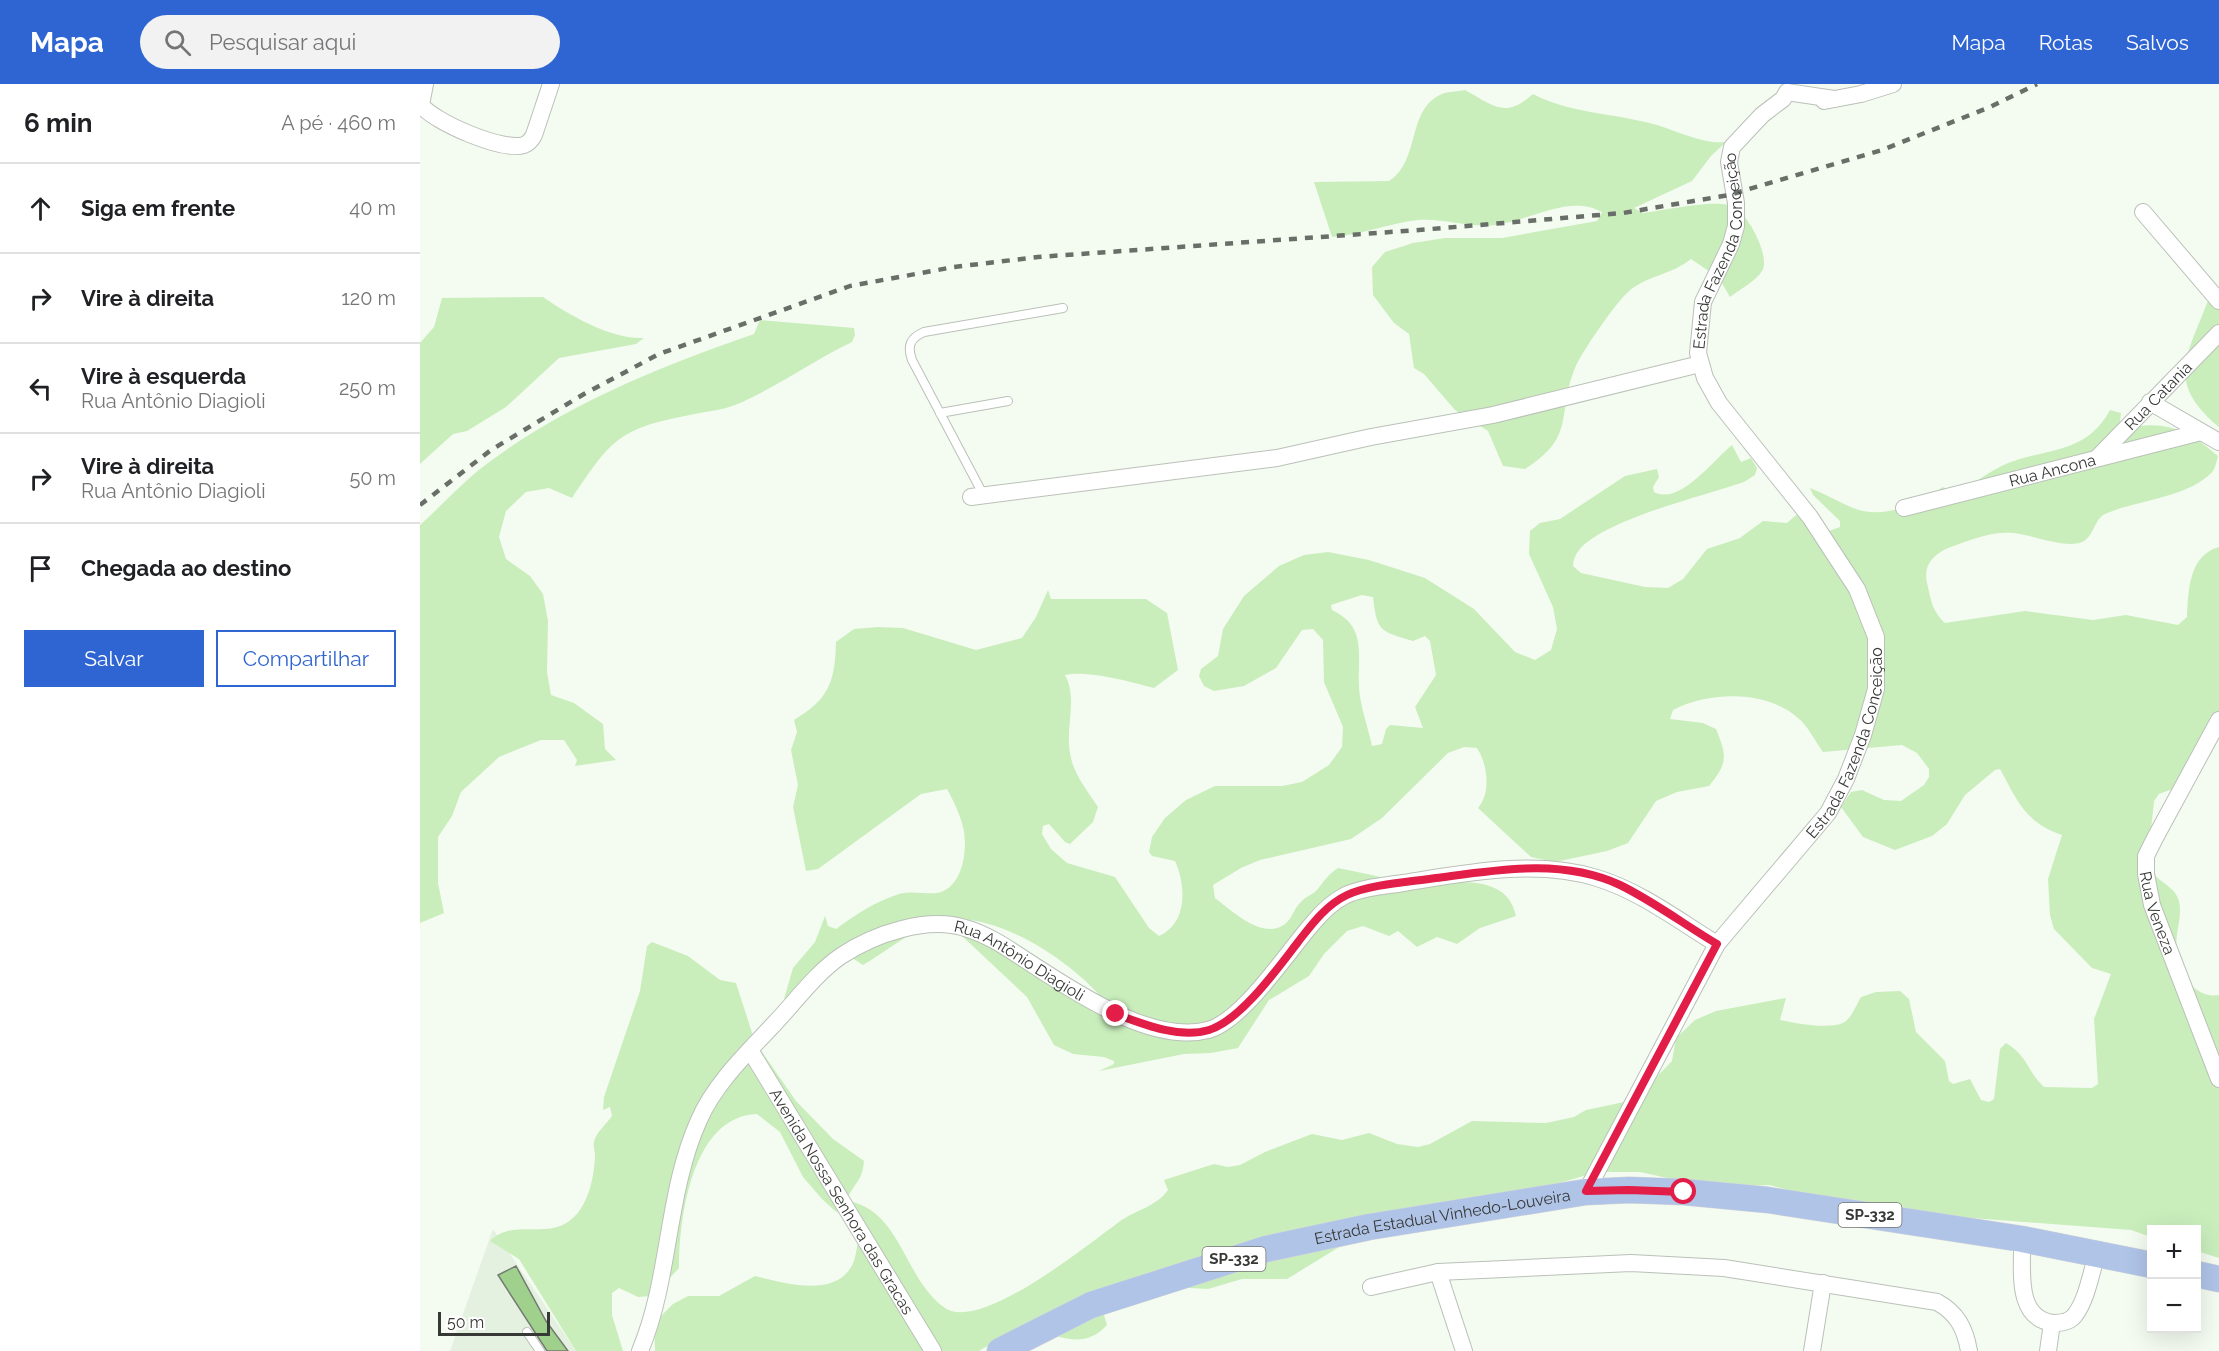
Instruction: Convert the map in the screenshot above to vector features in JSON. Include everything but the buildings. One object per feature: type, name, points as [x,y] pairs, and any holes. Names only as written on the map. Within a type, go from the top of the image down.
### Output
[{"type":"main road","name":"Estrada Estadual Vinhedo-Louveira","points":[[1000,1351],[1091,1305],[1266,1249],[1369,1227],[1586,1191],[1662,1191],[1768,1200],[2022,1239],[2147,1264]]},
{"type":"main road","points":[[2201,1275],[2219,1279]]},
{"type":"street","points":[[425,84],[421,97],[421,105],[425,110],[491,142],[516,146],[530,142],[534,135],[551,84]]},
{"type":"street","points":[[1794,93],[1812,104],[1861,94],[1893,84]]},
{"type":"street","name":"Estrada Fazenda Conceição","points":[[1586,1191],[1717,944],[1828,813],[1846,779],[1863,735],[1876,689],[1878,662],[1876,637],[1857,589],[1810,517],[1719,403],[1700,364],[1698,336],[1703,302],[1731,244],[1736,226],[1736,203],[1730,155],[1736,142],[1761,118],[1794,93]]},
{"type":"street","points":[[2143,212],[2219,301]]},
{"type":"street","name":"Rua Catania","points":[[2097,457],[2219,333]]},
{"type":"street","points":[[978,497],[1277,458],[1371,437],[1493,415],[1700,364]]},
{"type":"street","points":[[2150,402],[2219,442]]},
{"type":"street","name":"Rua Ancona","points":[[1904,508],[2201,432]]},
{"type":"street","name":"Rua Veneza","points":[[2218,1073],[2152,905],[2146,874],[2146,856],[2219,720]]},
{"type":"street","name":"Rua Antônio Diagioli","points":[[640,1351],[664,1270],[681,1169],[699,1119],[712,1096],[750,1050],[840,957],[872,940],[924,926],[948,924],[967,928],[1001,944],[1116,1014],[1147,1026],[1186,1032],[1207,1031],[1224,1024],[1246,1004],[1314,921],[1348,894],[1411,882],[1497,870],[1544,868],[1575,872],[1620,885],[1717,944]]},
{"type":"street","name":"Avenida Nossa Senhora das Gracas","points":[[750,1050],[933,1351]]},
{"type":"street","points":[[2022,1239],[2026,1303],[2038,1319],[2052,1323],[2062,1323],[2074,1316],[2097,1254]]},
{"type":"street","points":[[1371,1287],[1438,1272],[1631,1263],[1724,1268],[1937,1302],[1951,1310],[1960,1319],[1969,1351]]},
{"type":"street","points":[[1438,1272],[1464,1351]]},
{"type":"street","points":[[1812,1351],[1823,1283]]},
{"type":"street","points":[[2048,1351],[2052,1323]]},
{"type":"lane","points":[[978,497],[909,350],[916,335],[924,332],[1063,308]]},
{"type":"lane","points":[[940,413],[1008,401]]},
{"type":"lane","points":[[527,1332],[540,1351]]},
{"type":"shaded area","points":[[493,1229],[576,1351],[450,1351]]},
{"type":"green space","points":[[1465,90],[1499,107],[1515,106],[1533,94],[1560,105],[1655,124],[1706,141],[1726,142],[1711,156],[1692,181],[1634,208],[1643,213],[1703,204],[1734,207],[1746,218],[1757,236],[1763,256],[1764,265],[1759,275],[1730,297],[1719,278],[1691,259],[1675,269],[1634,287],[1627,293],[1599,329],[1575,368],[1559,435],[1541,457],[1525,469],[1503,466],[1488,431],[1455,410],[1424,374],[1414,368],[1409,334],[1394,323],[1373,295],[1372,267],[1385,252],[1413,243],[1445,238],[1502,238],[1597,221],[1602,212],[1590,207],[1564,207],[1486,226],[1418,220],[1332,237],[1314,182],[1389,181],[1406,161],[1423,111],[1431,101],[1444,93]]},
{"type":"green space","points":[[2219,294],[2219,427],[2191,395],[2186,380],[2186,366],[2189,350],[2210,295]]},
{"type":"green space","points":[[543,297],[605,331],[632,338],[644,338],[636,344],[559,358],[506,407],[467,431],[453,434],[420,464],[420,343],[434,327],[442,298]]},
{"type":"green space","points":[[760,320],[854,328],[855,335],[852,342],[765,391],[735,405],[662,421],[629,433],[617,441],[596,463],[572,498],[549,488],[526,492],[506,511],[499,537],[506,559],[530,576],[543,594],[548,621],[547,672],[551,695],[574,703],[603,724],[605,749],[616,760],[575,766],[577,760],[564,740],[541,740],[499,757],[461,792],[452,816],[438,837],[438,883],[444,913],[420,923],[420,525],[480,469],[511,446],[544,426],[612,390],[682,360],[754,334]]},
{"type":"green space","points":[[2110,410],[2121,413],[2120,421],[2129,428],[2155,425],[2177,430],[2198,440],[2218,456],[2212,472],[2197,484],[2185,490],[2117,509],[2101,516],[2089,536],[2082,542],[2067,544],[2021,534],[1997,533],[1948,548],[1938,554],[1930,561],[1926,577],[1935,610],[1945,623],[2025,611],[2093,620],[2126,615],[2178,625],[2187,617],[2188,596],[2196,566],[2209,551],[2219,547],[2219,727],[2175,788],[2159,794],[2154,801],[2150,859],[2154,874],[2171,889],[2179,901],[2180,914],[2176,945],[2185,976],[2195,989],[2202,993],[2219,995],[2219,1258],[2201,1252],[2201,1225],[2147,1225],[2147,1236],[2131,1230],[1932,1215],[1893,1204],[1866,1206],[1838,1203],[1769,1185],[1708,1187],[1640,1172],[1597,1172],[1478,1207],[1362,1233],[1287,1279],[1242,1279],[1208,1289],[1172,1287],[1096,1311],[1104,1315],[1107,1325],[1098,1333],[1081,1339],[1026,1333],[991,1344],[979,1351],[655,1351],[654,1323],[673,1304],[688,1296],[719,1296],[755,1276],[795,1285],[824,1285],[836,1281],[847,1273],[854,1261],[860,1228],[853,1219],[835,1211],[822,1199],[803,1177],[780,1132],[757,1114],[735,1119],[717,1132],[704,1150],[687,1198],[682,1223],[679,1268],[653,1296],[638,1297],[619,1288],[612,1293],[612,1315],[623,1351],[576,1351],[519,1259],[490,1241],[508,1231],[559,1227],[568,1222],[581,1209],[589,1192],[593,1174],[595,1139],[612,1116],[610,1107],[603,1110],[604,1097],[640,991],[647,946],[652,942],[688,956],[720,980],[736,983],[755,1042],[796,1101],[833,1139],[864,1161],[859,1179],[847,1201],[865,1207],[879,1217],[891,1231],[931,1296],[945,1308],[961,1312],[983,1308],[1034,1282],[1125,1218],[1158,1200],[1168,1190],[1164,1180],[1214,1164],[1228,1167],[1240,1165],[1265,1152],[1312,1134],[1342,1140],[1369,1133],[1397,1144],[1418,1147],[1430,1144],[1472,1121],[1546,1123],[1574,1117],[1586,1110],[1634,1100],[1672,1061],[1676,1038],[1695,1020],[1716,1011],[1786,998],[1780,1020],[1832,1025],[1846,1021],[1861,997],[1876,992],[1900,991],[1909,999],[1916,1032],[1945,1061],[1949,1081],[1953,1084],[1970,1079],[1981,1100],[1989,1102],[1994,1099],[2000,1049],[2006,1043],[2019,1053],[2044,1087],[2092,1088],[2098,1084],[2094,1019],[2111,974],[2092,968],[2054,929],[2050,915],[2048,879],[2062,835],[2039,824],[2024,810],[2000,769],[1995,770],[1965,795],[1947,824],[1932,836],[1895,850],[1863,837],[1841,807],[1851,792],[1862,790],[1884,800],[1901,801],[1924,785],[1929,777],[1929,769],[1917,753],[1902,745],[1823,752],[1805,725],[1785,709],[1770,702],[1737,696],[1704,699],[1673,710],[1670,719],[1703,723],[1716,729],[1724,753],[1720,771],[1709,786],[1677,792],[1656,801],[1628,843],[1607,851],[1555,862],[1531,857],[1478,808],[1485,795],[1486,770],[1477,748],[1464,747],[1448,753],[1382,818],[1351,839],[1260,860],[1241,868],[1213,885],[1215,898],[1248,922],[1267,929],[1285,924],[1299,904],[1316,891],[1338,868],[1406,881],[1460,882],[1489,886],[1501,892],[1510,901],[1516,916],[1480,928],[1457,944],[1437,937],[1417,947],[1398,931],[1389,936],[1363,926],[1347,931],[1324,954],[1309,976],[1269,1000],[1238,1048],[1211,1053],[1184,1054],[1099,1071],[1114,1064],[1114,1061],[1104,1057],[1073,1054],[1054,1045],[1027,997],[961,935],[971,934],[1109,1007],[1095,990],[1054,956],[1003,929],[977,921],[952,919],[930,924],[863,965],[849,956],[798,992],[784,999],[793,968],[815,942],[825,916],[828,926],[836,929],[864,910],[896,895],[941,892],[955,881],[964,854],[963,827],[947,789],[921,794],[818,869],[806,871],[793,807],[798,785],[791,750],[797,732],[794,720],[815,705],[828,688],[834,668],[836,642],[854,629],[903,628],[976,650],[1022,638],[1036,617],[1048,590],[1051,599],[1146,599],[1167,613],[1178,670],[1154,688],[1097,675],[1065,675],[1071,694],[1069,743],[1072,761],[1081,782],[1098,807],[1093,822],[1070,844],[1065,842],[1049,824],[1043,826],[1042,834],[1051,849],[1067,863],[1115,877],[1149,928],[1159,936],[1175,922],[1182,903],[1181,881],[1175,861],[1152,856],[1149,852],[1152,837],[1165,818],[1186,800],[1215,786],[1282,786],[1302,782],[1329,765],[1342,747],[1343,727],[1324,682],[1323,640],[1313,629],[1302,630],[1276,668],[1244,686],[1214,691],[1204,686],[1199,676],[1201,669],[1218,656],[1223,629],[1244,596],[1279,566],[1304,555],[1328,552],[1369,560],[1425,578],[1474,609],[1515,652],[1535,660],[1551,650],[1557,629],[1553,607],[1529,554],[1530,531],[1540,523],[1560,519],[1625,476],[1657,469],[1659,477],[1653,487],[1654,492],[1664,495],[1675,493],[1696,479],[1732,445],[1741,462],[1751,458],[1757,468],[1755,475],[1744,482],[1646,513],[1608,529],[1586,543],[1575,557],[1573,566],[1581,573],[1645,587],[1668,588],[1683,579],[1707,549],[1740,538],[1763,521],[1787,523],[1796,515],[1829,531],[1840,527],[1840,521],[1813,495],[1810,488],[1853,508],[1877,512],[1889,511],[1912,504],[1943,487],[1952,493],[1958,491],[2012,462],[2059,449],[2087,437],[2099,426]],"holes":[[[1362,595],[1373,597],[1376,617],[1382,628],[1393,635],[1413,641],[1425,636],[1430,641],[1436,675],[1415,707],[1423,728],[1390,725],[1386,729],[1382,744],[1372,746],[1362,709],[1356,633],[1343,617],[1332,610],[1331,605]]]},
{"type":"railway","points":[[420,505],[491,450],[584,394],[659,354],[850,286],[954,267],[1038,257],[1623,213],[1729,195],[1882,150],[1990,107],[2037,84]]},
{"type":"route","points":[[1116,1014],[1147,1026],[1186,1032],[1207,1031],[1224,1024],[1246,1004],[1314,921],[1348,894],[1411,882],[1497,870],[1544,868],[1575,872],[1620,885],[1717,944],[1586,1191],[1684,1192]]}]
